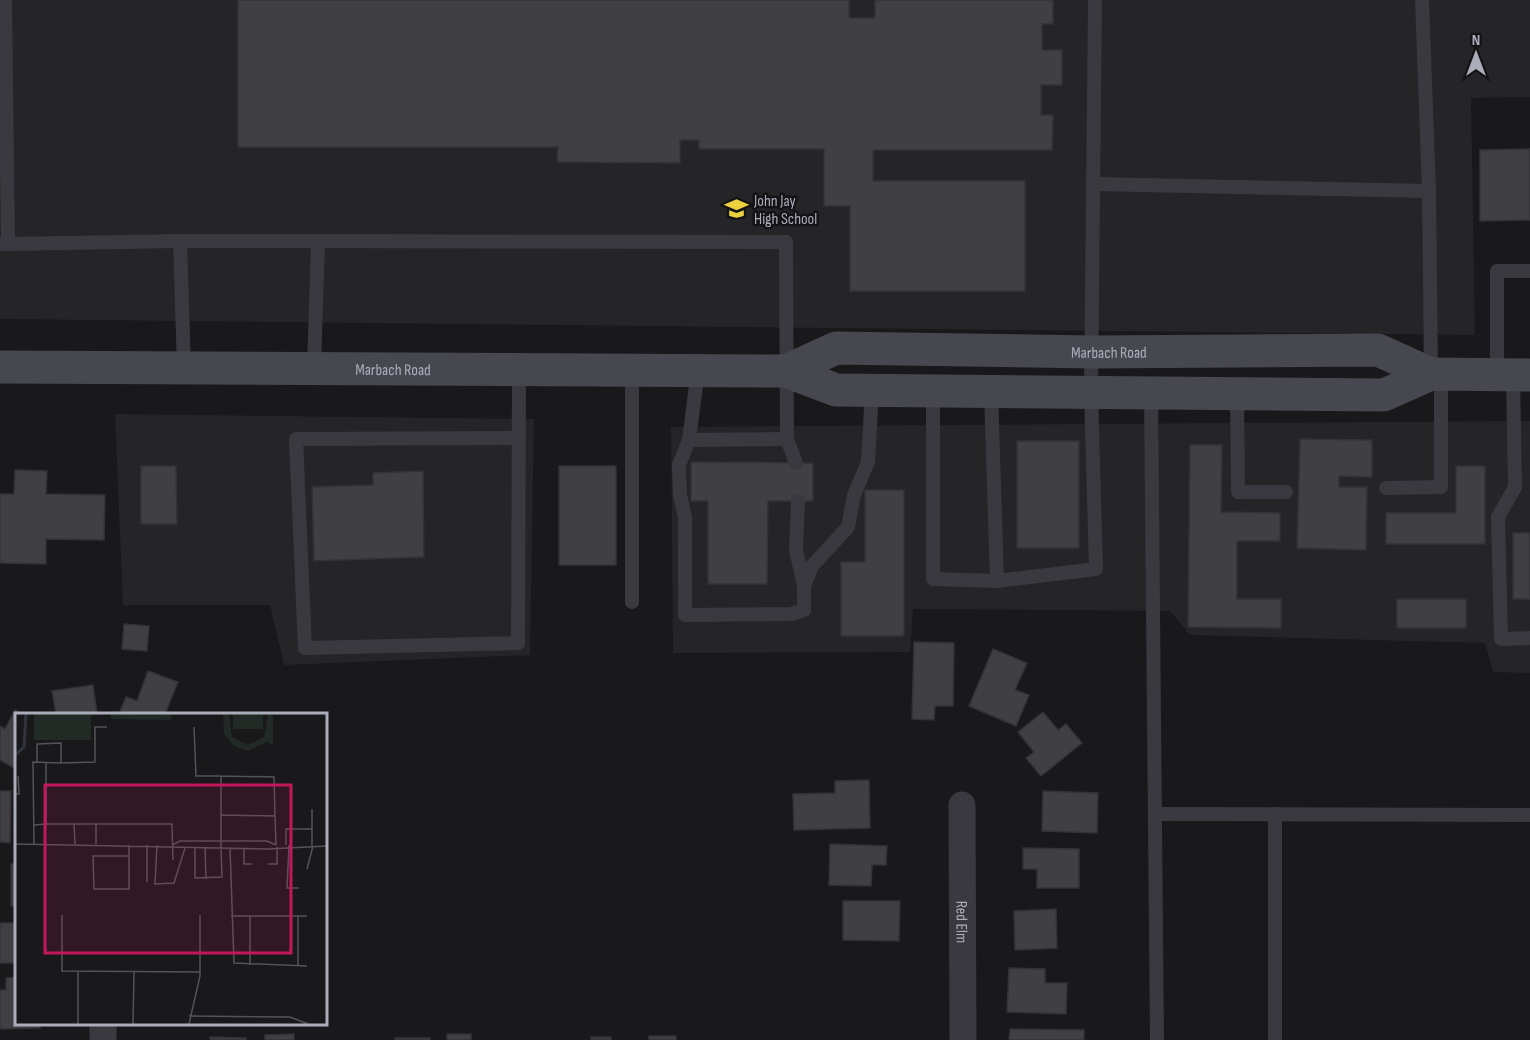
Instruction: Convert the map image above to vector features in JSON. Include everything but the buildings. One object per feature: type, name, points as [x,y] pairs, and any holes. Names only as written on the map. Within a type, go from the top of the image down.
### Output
[{"type":"main road","name":"Marbach Road","points":[[786,371],[836,348],[1092,352],[1378,350],[1436,374],[1513,375]]},
{"type":"main road","name":"Marbach Road","points":[[0,367],[786,371],[836,390],[1384,395],[1436,374]]},
{"type":"street","name":"Red Elm","points":[[962,805],[963,1040]]},
{"type":"lane","points":[[5,0],[4,244],[180,241],[786,242],[788,439],[796,463]]},
{"type":"lane","points":[[933,391],[933,579],[997,580],[1096,569],[1091,393],[1095,0]]},
{"type":"lane","points":[[1386,488],[1441,487],[1422,0]]},
{"type":"lane","points":[[1094,184],[1429,191]]},
{"type":"lane","points":[[180,241],[184,368]]},
{"type":"lane","points":[[314,369],[318,242]]},
{"type":"lane","points":[[1530,271],[1497,271],[1513,375],[1515,487],[1498,517],[1501,639],[1530,638]]},
{"type":"lane","points":[[519,370],[519,438],[518,643],[305,648],[296,439],[519,438]]},
{"type":"lane","points":[[632,370],[632,602]]},
{"type":"lane","points":[[698,370],[689,440],[680,465],[680,495],[686,517],[685,615],[791,614],[804,610],[804,586],[796,550],[798,501]]},
{"type":"lane","points":[[804,586],[812,566],[848,527],[854,495],[868,462],[872,390]]},
{"type":"lane","points":[[991,392],[997,580]]},
{"type":"lane","points":[[1151,393],[1157,1040]]},
{"type":"lane","points":[[1237,394],[1238,492],[1286,492]]},
{"type":"lane","points":[[689,440],[788,439]]},
{"type":"lane","points":[[1515,487],[1530,487]]},
{"type":"lane","points":[[1156,814],[1530,815]]},
{"type":"lane","points":[[1275,814],[1275,1040]]},
{"type":"shaded area","name":"John Jay High School","points":[[0,0],[1530,0],[1530,97],[1471,98],[1475,335],[0,319]]},
{"type":"shaded area","points":[[115,414],[534,419],[530,655],[284,665],[270,605],[123,605]]},
{"type":"shaded area","points":[[1530,421],[1530,673],[1493,672],[1485,643],[1190,635],[1170,611],[913,609],[910,652],[673,653],[671,427]]},
{"type":"place","name":"John Jay High School","points":[[736,209]]}]
